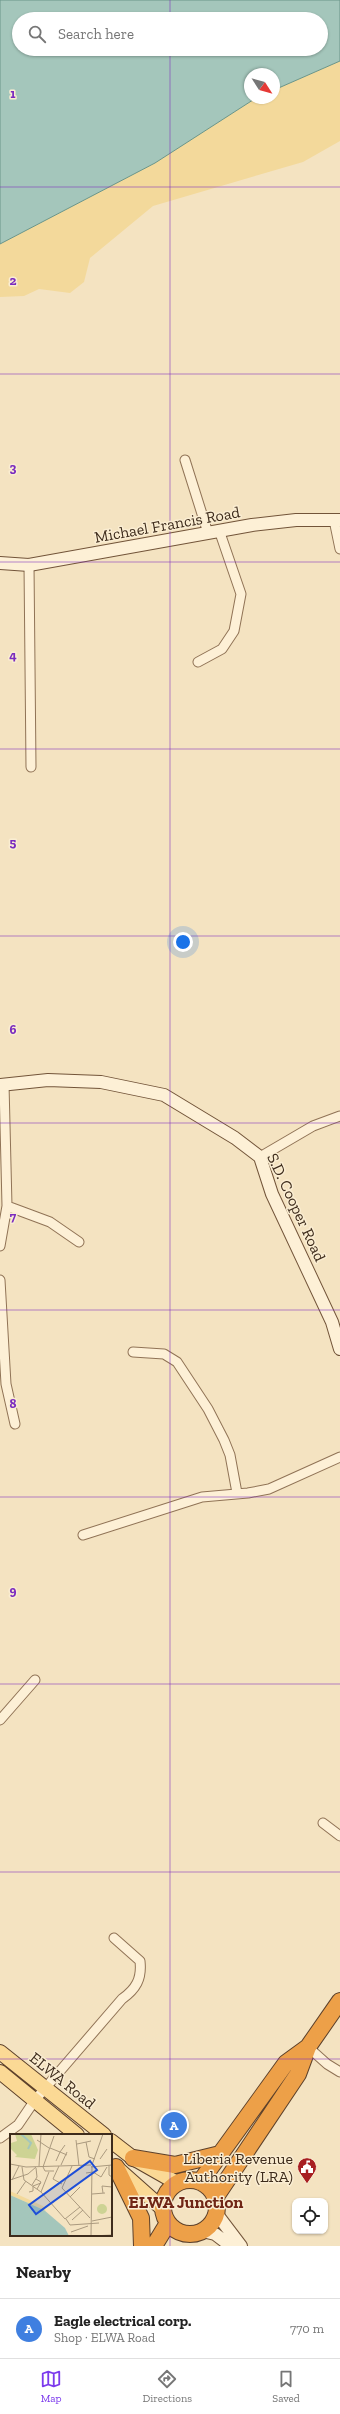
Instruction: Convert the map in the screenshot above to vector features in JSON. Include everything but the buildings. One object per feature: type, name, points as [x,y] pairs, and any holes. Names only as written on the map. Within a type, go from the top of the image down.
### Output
[{"type":"highway","points":[[165,2216],[173,2229],[189,2237],[208,2227],[216,2206],[298,2074],[308,2047],[340,2002]]},
{"type":"highway","points":[[200,2182],[286,2063],[308,2047]]},
{"type":"highway","points":[[133,2158],[174,2165],[220,2154]]},
{"type":"highway","points":[[114,2165],[141,2218],[142,2246]]},
{"type":"highway","points":[[154,2246],[165,2216],[166,2194],[177,2183],[185,2180],[200,2182],[206,2186],[216,2206]]},
{"type":"main road","name":"ELWA Road","points":[[0,2052],[103,2134]]},
{"type":"main road","name":"ELWA Road","points":[[0,2072],[76,2134]]},
{"type":"main road","points":[[112,2142],[133,2158],[177,2183]]},
{"type":"main road","points":[[114,2165],[165,2216]]},
{"type":"street","points":[[185,460],[213,531],[241,594],[234,631],[222,649],[198,662]]},
{"type":"street","name":"Michael Francis Road","points":[[0,563],[29,565],[213,531],[296,520],[337,520]]},
{"type":"street","points":[[337,520],[340,548]]},
{"type":"street","points":[[29,565],[31,768]]},
{"type":"street","name":"S.D. Cooper Road","points":[[2,1085],[48,1080],[101,1082],[164,1095],[235,1138],[260,1157],[272,1194],[336,1321],[340,1349]]},
{"type":"street","points":[[0,1246],[7,1206],[2,1085]]},
{"type":"street","points":[[260,1157],[314,1126],[340,1116]]},
{"type":"street","points":[[7,1206],[50,1222],[79,1242]]},
{"type":"street","points":[[0,1280],[6,1384],[15,1424]]},
{"type":"street","points":[[133,1352],[164,1354],[177,1362],[208,1409],[224,1440],[230,1455],[237,1493]]},
{"type":"street","points":[[83,1535],[202,1497],[269,1489],[340,1456]]},
{"type":"street","points":[[0,1720],[35,1680]]},
{"type":"street","points":[[323,1823],[340,1836]]},
{"type":"street","points":[[0,2138],[18,2125],[35,2100],[122,1999],[132,1992],[138,1983],[140,1961],[114,1938]]},
{"type":"street","points":[[308,2047],[327,2064],[340,2072]]},
{"type":"street","points":[[216,2206],[241,2246]]},
{"type":"street","points":[[189,2237],[215,2234],[231,2246]]},
{"type":"sand","points":[[340,61],[340,141],[303,162],[153,206],[90,258],[84,282],[70,293],[39,289],[24,296],[0,297],[0,244],[155,163],[247,104],[280,104],[280,87]]},
{"type":"water","points":[[0,0],[340,0],[340,61],[280,87],[280,68],[244,68],[244,104],[247,104],[155,163],[0,244]]},
{"type":"place","name":"Eagle electrical corp.","points":[[174,2125]]},
{"type":"place","name":"Liberia Revenue Authority (LRA)","points":[[307,2184]]},
{"type":"district","name":"ELWA Junction","points":[[186,2202]]}]
